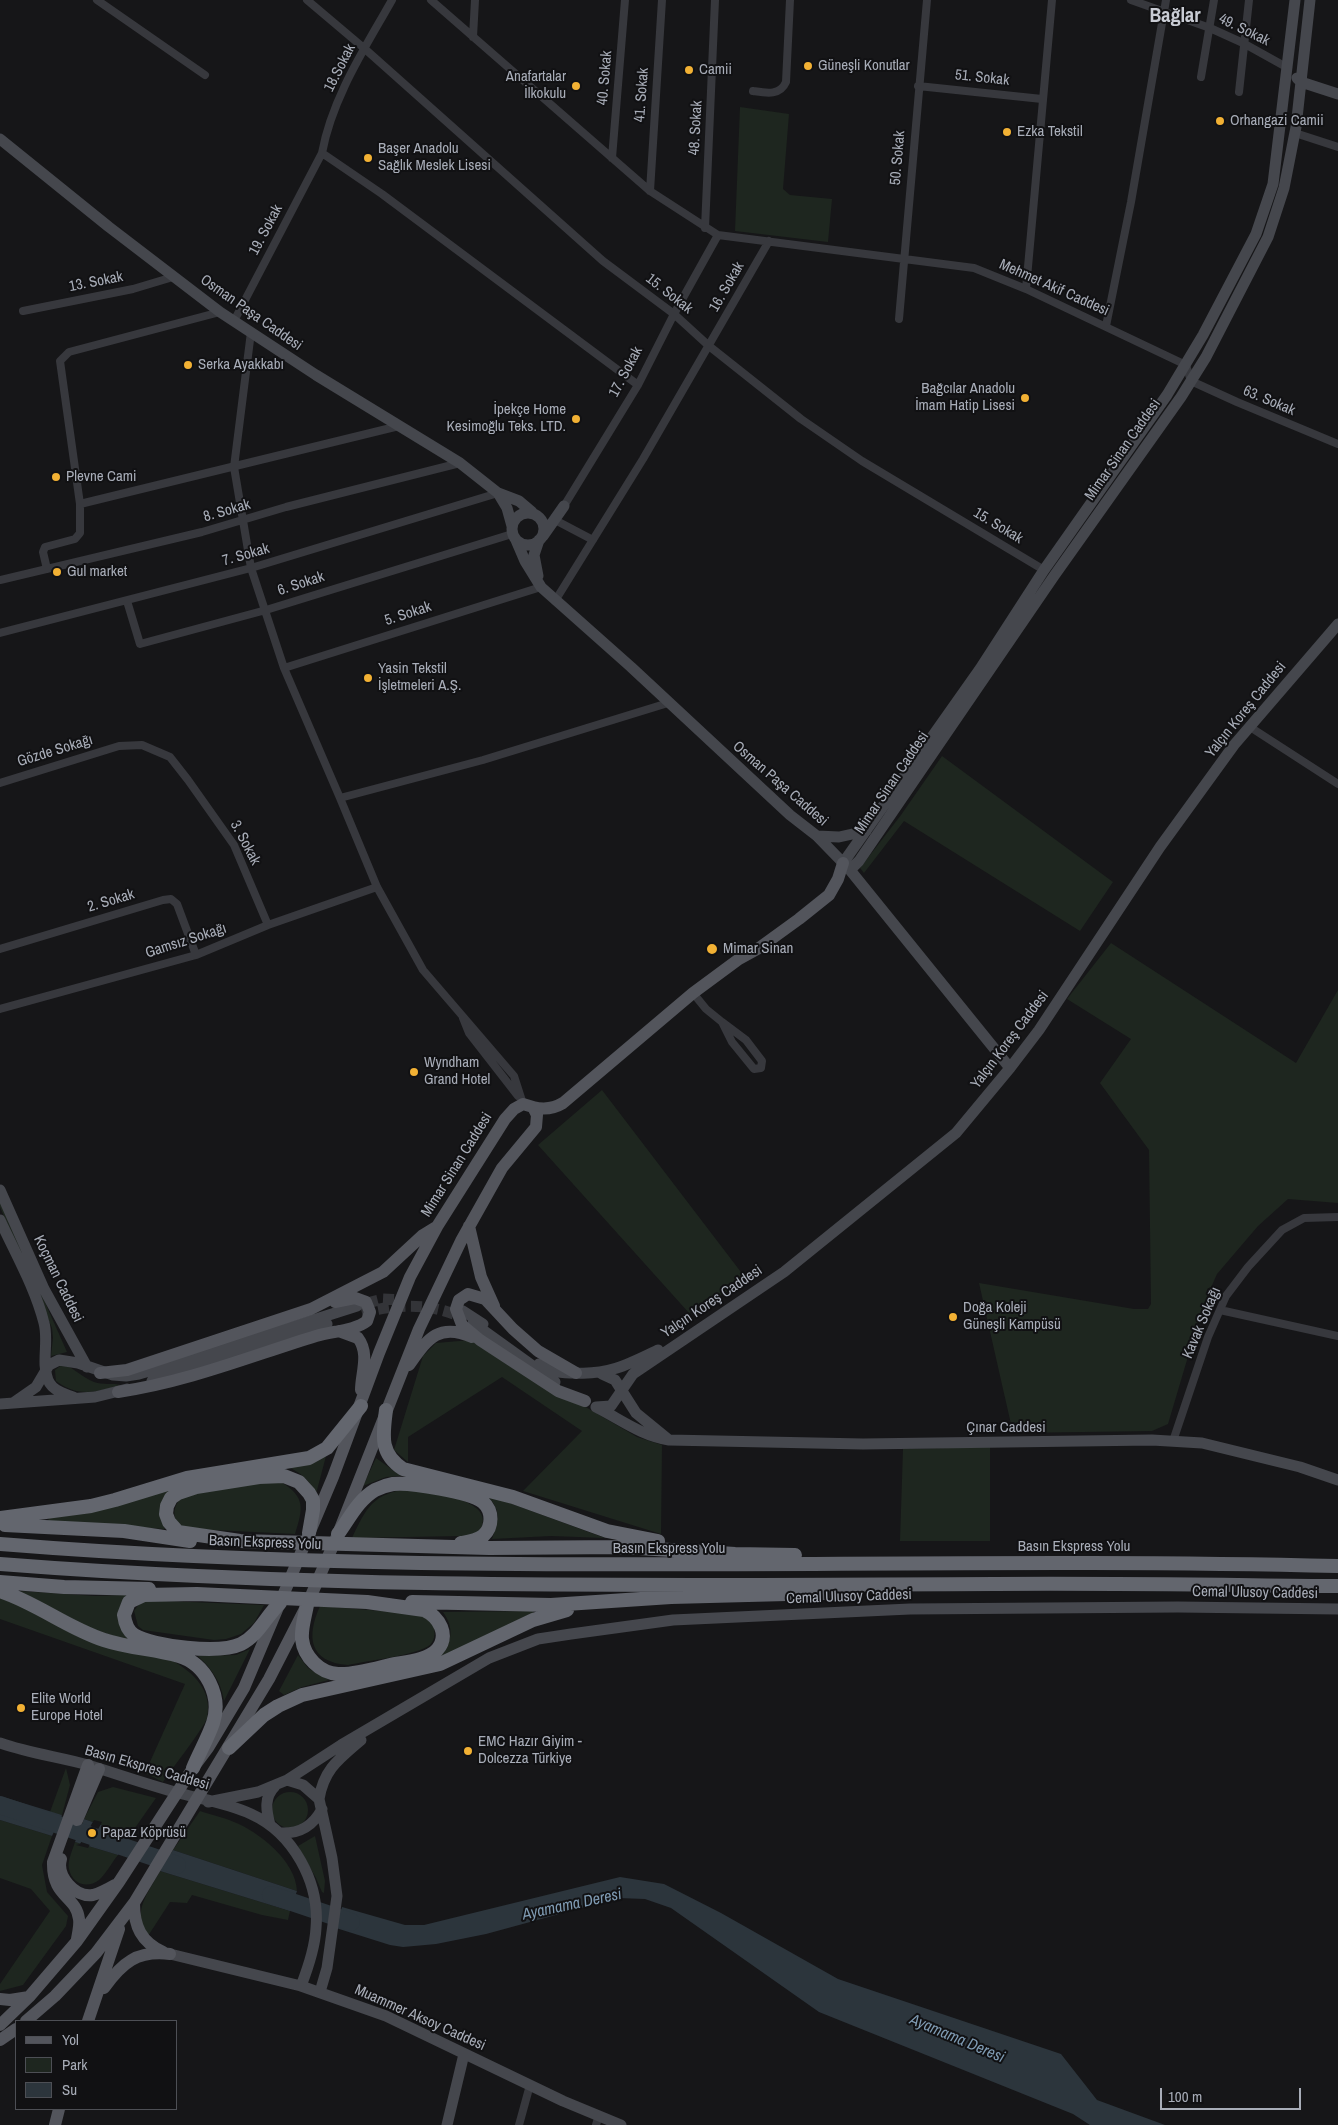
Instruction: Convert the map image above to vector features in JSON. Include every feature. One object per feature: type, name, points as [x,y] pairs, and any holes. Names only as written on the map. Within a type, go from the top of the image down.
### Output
[{"type":"highway","points":[[0,1518],[91,1506],[187,1478],[309,1458],[327,1448],[360,1406]]},
{"type":"highway","points":[[386,1410],[384,1427],[385,1448],[390,1458],[403,1469],[512,1497],[607,1531],[735,1554]]},
{"type":"highway","points":[[240,1541],[178,1532],[169,1522],[166,1514],[171,1498],[196,1486],[259,1477],[284,1476],[300,1482],[313,1500],[309,1533]]},
{"type":"highway","points":[[338,1534],[360,1502],[380,1488],[394,1484],[418,1485],[460,1493],[475,1497],[488,1508],[491,1523],[482,1537],[464,1542],[431,1546]]},
{"type":"highway","points":[[0,1525],[124,1531],[210,1543],[240,1541],[489,1548],[623,1547],[735,1554],[884,1558],[904,1564]]},
{"type":"highway","name":"Basın Ekspress Yolu","points":[[0,1544],[238,1559],[378,1564],[608,1566],[1183,1563],[1338,1566]]},
{"type":"highway","points":[[0,1564],[171,1576],[398,1584],[1338,1586]]},
{"type":"highway","points":[[0,1582],[64,1587],[170,1590],[197,1594]]},
{"type":"highway","points":[[280,1603],[253,1637],[239,1645],[221,1650],[190,1648],[150,1641],[135,1635],[125,1624],[124,1615],[126,1608],[135,1598],[144,1595],[197,1594],[367,1602],[551,1605],[638,1598],[806,1595],[828,1593],[861,1585]]},
{"type":"highway","points":[[0,1592],[42,1609],[75,1628],[103,1640],[176,1655],[197,1665],[207,1677],[211,1686],[216,1708],[214,1722],[193,1768]]},
{"type":"highway","points":[[229,1748],[264,1715],[302,1695],[440,1664],[533,1620],[552,1614],[638,1598]]},
{"type":"highway","points":[[307,1605],[302,1630],[305,1649],[318,1666],[328,1672],[347,1674],[410,1661],[435,1652],[441,1645],[443,1630],[438,1619],[432,1614],[424,1610],[367,1602]]},
{"type":"main road","name":"Mimar Sinan Caddesi","points":[[846,867],[866,831],[980,669],[1044,570],[1162,403],[1186,365],[1256,234],[1273,184],[1295,0]]},
{"type":"main road","name":"Mimar Sinan Caddesi","points":[[846,867],[859,861],[1206,357],[1268,236],[1284,188],[1294,133],[1310,0]]},
{"type":"main road","points":[[1288,68],[1301,82],[1338,94]]},
{"type":"main road","name":"Osman Paşa Caddesi","points":[[0,139],[173,277],[220,312],[316,376],[460,463],[498,493],[519,501],[535,514]]},
{"type":"main road","name":"Osman Paşa Caddesi","points":[[498,493],[507,508],[513,533],[525,561],[541,587],[631,667],[790,815],[817,836],[846,867],[1010,1068]]},
{"type":"main road","points":[[540,538],[527,545],[513,533],[516,518],[520,514],[551,514],[564,506]]},
{"type":"main road","name":"17. Sokak","points":[[540,538],[564,506]]},
{"type":"main road","points":[[535,514],[543,523],[534,555],[541,587]]},
{"type":"main road","name":"Yalçın Koreş Caddesi","points":[[591,1404],[611,1406],[633,1374],[784,1272],[956,1133],[1039,1030],[1160,847],[1250,727],[1338,624]]},
{"type":"main road","points":[[817,836],[839,837],[866,831]]},
{"type":"main road","points":[[525,1103],[549,1108],[563,1102],[693,994],[829,895],[846,867]]},
{"type":"main road","name":"Mimar Sinan Caddesi","points":[[0,2026],[29,1997],[77,1942],[208,1748],[244,1688],[309,1533],[410,1277],[438,1225],[505,1119],[514,1109],[525,1103]]},
{"type":"main road","points":[[27,2020],[55,1996],[96,1953],[122,1919],[229,1748],[269,1679],[307,1605],[338,1534],[419,1328],[469,1226],[502,1168],[536,1127],[537,1115],[525,1103]]},
{"type":"main road","name":"Koçman Caddesi","points":[[0,1190],[44,1289],[87,1367]]},
{"type":"main road","name":"Koçman Caddesi","points":[[0,1220],[32,1291],[44,1323],[46,1371]]},
{"type":"main road","points":[[311,1309],[383,1272],[438,1225]]},
{"type":"main road","points":[[469,1226],[481,1277],[496,1310]]},
{"type":"main road","points":[[576,1373],[538,1351],[513,1329],[485,1299],[468,1294],[459,1300],[456,1309],[462,1325],[480,1340],[558,1391],[591,1404]]},
{"type":"main road","points":[[0,1404],[95,1397],[179,1380],[334,1331],[364,1324],[370,1316],[369,1306],[359,1298],[351,1298],[311,1309],[127,1370],[100,1372]]},
{"type":"main road","points":[[13,1402],[36,1386],[50,1365],[59,1360],[64,1359],[100,1372],[126,1376],[139,1374],[360,1309],[118,1392]]},
{"type":"main road","points":[[463,1311],[546,1369],[560,1373],[602,1374],[615,1380],[636,1413],[669,1440]]},
{"type":"main road","name":"Çınar Caddesi","points":[[473,1323],[557,1384],[626,1422],[640,1432],[669,1440],[863,1444],[1172,1441],[1202,1443],[1300,1468],[1338,1480]]},
{"type":"main road","points":[[334,1331],[345,1332],[358,1338],[363,1347],[365,1359],[361,1381],[360,1406]]},
{"type":"main road","points":[[397,1381],[428,1339],[438,1334],[448,1332],[464,1334],[480,1340]]},
{"type":"main road","points":[[602,1374],[633,1362],[687,1336]]},
{"type":"main road","points":[[46,1371],[49,1382],[53,1387],[75,1397]]},
{"type":"main road","name":"Cemal Ulusoy Caddesi","points":[[208,1802],[258,1792],[282,1782],[489,1658],[538,1639],[673,1620],[822,1613],[1015,1607],[1302,1607],[1338,1609]]},
{"type":"main road","name":"Cemal Ulusoy Caddesi","points":[[321,1804],[322,1784],[329,1769],[384,1721]]},
{"type":"main road","name":"Basın Ekspres Caddesi","points":[[0,1743],[94,1767],[208,1802],[236,1808],[270,1824],[293,1849],[304,1866],[314,1892],[316,1929],[309,1968],[301,1986]]},
{"type":"main road","points":[[77,1942],[80,1920],[73,1905],[56,1886],[53,1862],[58,1858],[94,1767]]},
{"type":"main road","points":[[270,1824],[266,1799],[270,1791],[282,1782],[302,1785],[321,1804],[332,1858],[337,1896],[327,1968],[320,1992]]},
{"type":"main road","points":[[280,1834],[291,1834],[303,1830],[312,1824],[321,1804]]},
{"type":"main road","points":[[58,1858],[61,1873],[76,1892],[92,1896],[119,1882]]},
{"type":"main road","points":[[134,1902],[136,1926],[143,1938],[155,1948],[170,1954]]},
{"type":"main road","points":[[88,2020],[97,1999],[122,1919]]},
{"type":"main road","points":[[97,1999],[115,1973],[124,1964],[151,1953],[170,1954]]},
{"type":"main road","name":"Muammer Aksoy Caddesi","points":[[170,1954],[301,1986],[386,2016],[530,2085],[597,2120],[621,2125]]},
{"type":"main road","points":[[0,1999],[10,2000],[29,1997]]},
{"type":"main road","points":[[0,2040],[15,2030]]},
{"type":"main road","points":[[447,2125],[464,2054]]},
{"type":"main road","points":[[55,2125],[59,2110]]},
{"type":"street","points":[[97,0],[205,75]]},
{"type":"street","name":"15. Sokak","points":[[307,0],[365,49],[603,262],[674,314],[709,346],[801,419],[862,461],[1044,570]]},
{"type":"street","name":"18.Sokak","points":[[322,152],[336,106],[392,0]]},
{"type":"street","points":[[431,0],[650,191],[718,235]]},
{"type":"street","points":[[473,37],[475,0]]},
{"type":"street","name":"40. Sokak","points":[[612,158],[624,0]]},
{"type":"street","name":"41. Sokak","points":[[650,191],[662,0]]},
{"type":"street","name":"48. Sokak","points":[[705,228],[716,0]]},
{"type":"street","points":[[753,91],[778,92],[786,82],[790,0]]},
{"type":"street","name":"50. Sokak","points":[[899,319],[927,0]]},
{"type":"street","points":[[1026,289],[1052,0]]},
{"type":"street","name":"49. Sokak","points":[[1131,0],[1210,28],[1243,43],[1288,68]]},
{"type":"street","points":[[1106,326],[1133,194],[1166,0]]},
{"type":"street","points":[[1202,77],[1214,0]]},
{"type":"street","points":[[1238,92],[1249,0]]},
{"type":"street","name":"51. Sokak","points":[[918,86],[1042,99]]},
{"type":"street","points":[[1294,133],[1338,147]]},
{"type":"street","points":[[322,152],[382,194],[638,385]]},
{"type":"street","name":"19. Sokak","points":[[234,321],[322,152]]},
{"type":"street","name":"Mehmet Akif Caddesi","points":[[718,235],[974,268],[1026,289],[1186,365]]},
{"type":"street","name":"17. Sokak","points":[[564,506],[638,385],[674,314],[718,235]]},
{"type":"street","name":"16. Sokak","points":[[555,601],[643,459],[769,241]]},
{"type":"street","name":"13. Sokak","points":[[23,311],[133,289],[173,277]]},
{"type":"street","points":[[47,568],[43,552],[45,547],[75,539],[80,533],[80,504],[60,361],[69,352],[220,312]]},
{"type":"street","points":[[251,332],[234,466],[251,568],[284,668],[376,887],[423,970],[514,1076],[525,1103]]},
{"type":"street","points":[[1186,365],[1191,381]]},
{"type":"street","name":"63. Sokak","points":[[1191,381],[1245,406],[1338,444]]},
{"type":"street","points":[[80,504],[399,426]]},
{"type":"street","name":"8. Sokak","points":[[0,580],[202,532],[286,507],[460,463]]},
{"type":"street","name":"7. Sokak","points":[[0,633],[251,568],[498,493]]},
{"type":"street","points":[[555,520],[592,540]]},
{"type":"street","name":"6. Sokak","points":[[127,601],[140,644],[266,610],[513,533]]},
{"type":"street","name":"5. Sokak","points":[[284,668],[541,587]]},
{"type":"street","points":[[340,798],[483,760],[668,703]]},
{"type":"street","points":[[1250,727],[1338,784]]},
{"type":"street","name":"Gözde Sokağı","points":[[0,783],[119,746],[142,746],[170,757],[188,780]]},
{"type":"street","name":"3. Sokak","points":[[188,780],[234,845],[268,925]]},
{"type":"street","name":"Gamsız Sokağı","points":[[0,1009],[196,955],[268,925],[376,887]]},
{"type":"street","name":"2. Sokak","points":[[0,949],[163,900],[171,900],[177,904],[196,955]]},
{"type":"street","points":[[693,994],[706,1009],[746,1040],[762,1061],[762,1068],[754,1068],[746,1060],[732,1042],[722,1022]]},
{"type":"street","name":"Kavak Sokağı","points":[[1172,1441],[1208,1337],[1226,1296],[1248,1267],[1282,1230],[1304,1218],[1338,1217]]},
{"type":"street","points":[[1220,1310],[1338,1336]]},
{"type":"street","points":[[518,2125],[530,2085]]},
{"type":"green space","points":[[740,107],[789,114],[783,189],[790,195],[832,199],[828,242],[735,231]]},
{"type":"green space","points":[[942,756],[1113,882],[1080,931],[904,821],[864,873],[860,868],[901,815]]},
{"type":"green space","points":[[1111,943],[1296,1063],[1338,990],[1338,1203],[1288,1199],[1258,1226],[1217,1274],[1203,1306],[1168,1424],[1152,1431],[1013,1433],[979,1283],[1134,1309],[1148,1309],[1151,1304],[1149,1150],[1100,1083],[1131,1039],[1067,999]]},
{"type":"green space","points":[[602,1090],[747,1280],[689,1313],[538,1145]]},
{"type":"green space","points":[[0,1201],[67,1352],[51,1356],[52,1328],[0,1207]]},
{"type":"green space","points":[[471,1340],[637,1437],[662,1445],[661,1534],[523,1491],[582,1431],[502,1377],[408,1437],[408,1462],[394,1450],[423,1356],[436,1343]]},
{"type":"green space","points":[[63,1364],[94,1382],[121,1385],[88,1392],[72,1390],[56,1381],[55,1370]]},
{"type":"green space","points":[[990,1447],[990,1541],[900,1541],[903,1449]]},
{"type":"green space","points":[[326,1456],[316,1494],[305,1478],[288,1467]]},
{"type":"green space","points":[[376,1458],[401,1476],[386,1477],[363,1486]]},
{"type":"green space","points":[[281,1482],[299,1498],[301,1511],[295,1534],[193,1529],[180,1525],[176,1521],[174,1512],[177,1504],[183,1497],[190,1494],[230,1486]]},
{"type":"green space","points":[[172,1488],[166,1497],[162,1513],[165,1529],[48,1521],[49,1518]]},
{"type":"green space","points":[[409,1489],[456,1498],[468,1503],[477,1509],[482,1516],[481,1529],[471,1535],[462,1536],[352,1538],[362,1518],[372,1504],[387,1494]]},
{"type":"green space","points":[[485,1494],[605,1538],[551,1536],[492,1539],[498,1515],[494,1505]]},
{"type":"green space","points":[[20,1591],[95,1596],[126,1595],[120,1607],[119,1619],[122,1630],[130,1641],[86,1627],[20,1593]]},
{"type":"green space","points":[[0,1598],[173,1661],[195,1677],[207,1699],[207,1718],[163,1782],[145,1773],[185,1684],[0,1619]]},
{"type":"green space","points":[[142,1600],[264,1605],[254,1623],[241,1634],[226,1639],[214,1640],[143,1630],[138,1626],[134,1611]]},
{"type":"green space","points":[[320,1606],[419,1614],[433,1623],[434,1637],[432,1643],[424,1649],[404,1655],[348,1665],[335,1663],[325,1659],[314,1646],[312,1638],[313,1628]]},
{"type":"green space","points":[[533,1611],[534,1615],[439,1658],[447,1647],[450,1636],[449,1624],[443,1612]]},
{"type":"green space","points":[[250,1649],[224,1701],[221,1688],[215,1676],[198,1656],[236,1655]]},
{"type":"green space","points":[[298,1655],[308,1668],[329,1680],[302,1687],[284,1695],[279,1691]]},
{"type":"green space","points":[[66,1768],[70,1785],[62,1815],[50,1812]]},
{"type":"green space","points":[[113,1787],[156,1798],[130,1835],[84,1819],[98,1792]]},
{"type":"green space","points":[[290,1792],[297,1793],[303,1797],[307,1803],[307,1817],[303,1823],[297,1827],[290,1828],[283,1827],[277,1823],[273,1817],[272,1810],[273,1803],[277,1797],[283,1793]]},
{"type":"green space","points":[[200,1811],[234,1822],[265,1840],[290,1869],[297,1891],[173,1850]]},
{"type":"green space","points":[[0,1820],[52,1836],[42,1865],[47,1892],[68,1916],[66,1926],[23,1985],[0,1991],[0,1984],[50,1911],[31,1889],[0,1878]]},
{"type":"green space","points":[[315,1836],[325,1881],[324,1893],[298,1846]]},
{"type":"green space","points":[[75,1842],[118,1855],[102,1877],[94,1883],[81,1884],[71,1874],[69,1862]]},
{"type":"green space","points":[[160,1871],[290,1911],[288,1920],[262,1915],[192,1895],[187,1903],[170,1902],[148,1936],[143,1927],[141,1911],[146,1895]]},
{"type":"water","points":[[0,1796],[62,1815],[52,1836],[0,1820]]},
{"type":"water","points":[[84,1819],[130,1835],[118,1855],[75,1842]]},
{"type":"water","points":[[173,1850],[297,1891],[290,1911],[160,1871]]},
{"type":"water","points":[[620,1877],[664,1884],[721,1913],[838,1979],[1061,2054],[1097,2100],[1165,2125],[1090,2125],[1073,2114],[819,2012],[671,1908],[645,1899],[618,1898],[486,1934],[436,1944],[403,1947],[390,1945],[336,1928],[342,1907],[405,1925],[424,1925]]},
{"type":"pier","points":[[94,1820],[102,1822],[88,1848],[76,1845],[80,1844]]},
{"type":"waterway","name":"Ayamama Deresi","points":[[0,1805],[177,1865]]},
{"type":"waterway","name":"Ayamama Deresi","points":[[271,1895],[351,1922]]},
{"type":"tunnel","points":[[367,1303],[383,1299],[403,1300]]},
{"type":"tunnel","points":[[362,1313],[401,1306],[414,1306],[452,1313],[464,1319]]},
{"type":"place","name":"Güneşli Konutlar","points":[[808,66]]},
{"type":"place","name":"Camii","points":[[689,70]]},
{"type":"place","name":"Anafartalar İlkokulu","points":[[576,86]]},
{"type":"place","name":"Orhangazi Camii","points":[[1220,121]]},
{"type":"place","name":"Ezka Tekstil","points":[[1007,132]]},
{"type":"place","name":"Başer Anadolu Sağlık Meslek Lisesi","points":[[368,158]]},
{"type":"place","name":"Serka Ayakkabı","points":[[188,365]]},
{"type":"place","name":"Bağcılar Anadolu İmam Hatip Lisesi","points":[[1025,398]]},
{"type":"place","name":"İpekçe Home Kesimoğlu Teks. LTD.","points":[[576,419]]},
{"type":"place","name":"Plevne Cami","points":[[56,477]]},
{"type":"place","name":"Gul market","points":[[57,572]]},
{"type":"place","name":"Yasin Tekstil İşletmeleri A.Ş.","points":[[368,678]]},
{"type":"place","name":"Mimar Sinan","points":[[712,949]]},
{"type":"place","name":"Wyndham Grand Hotel","points":[[414,1072]]},
{"type":"place","name":"Doğa Koleji Güneşli Kampüsü","points":[[953,1317]]},
{"type":"place","name":"Elite World Europe Hotel","points":[[21,1708]]},
{"type":"place","name":"EMC Hazır Giyim - Dolcezza Türkiye","points":[[468,1751]]},
{"type":"place","name":"Papaz Köprüsü","points":[[92,1833]]},
{"type":"district","name":"Bağlar","points":[[1175,17]]}]
